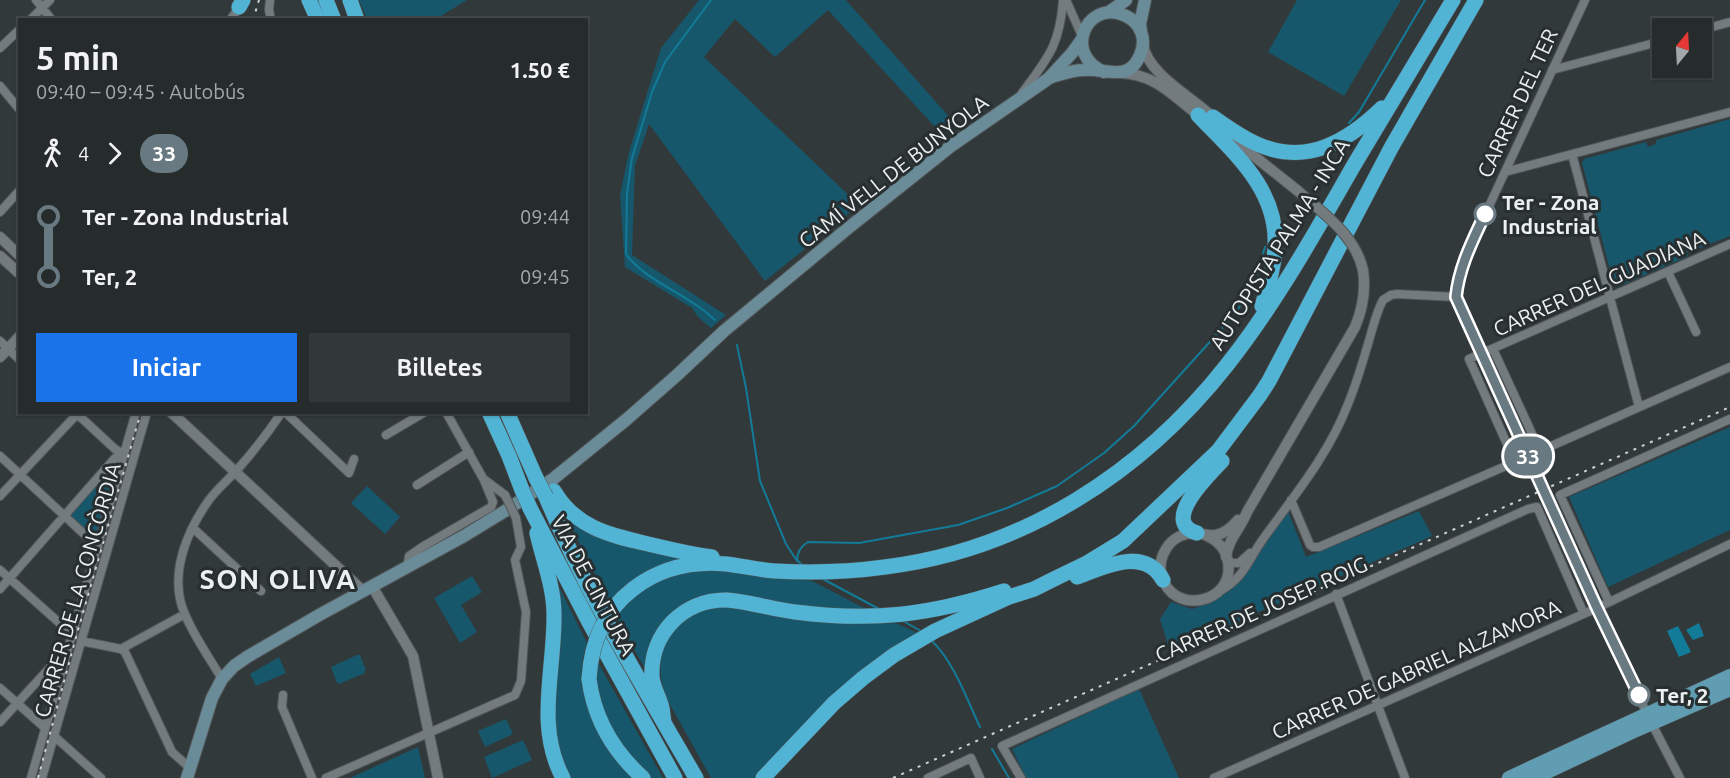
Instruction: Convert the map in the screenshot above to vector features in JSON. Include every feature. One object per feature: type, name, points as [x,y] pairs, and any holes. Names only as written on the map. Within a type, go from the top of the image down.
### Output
[{"type":"highway","points":[[309,0],[317,18]]},
{"type":"highway","points":[[326,0],[333,18]]},
{"type":"highway","points":[[350,0],[356,18]]},
{"type":"highway","name":"AUTOPISTA PALMA - INCA","points":[[800,572],[887,567],[924,561],[996,540],[1065,507],[1111,478],[1156,442],[1192,406],[1227,365],[1256,325],[1334,200],[1453,0]]},
{"type":"highway","points":[[763,778],[815,722],[883,663],[935,631],[1009,597],[1034,589],[1087,563],[1124,540],[1218,451],[1260,395],[1383,164],[1476,0]]},
{"type":"highway","points":[[1206,116],[1257,144],[1278,151],[1302,152],[1320,149],[1345,139],[1370,120],[1397,94]]},
{"type":"highway","points":[[1206,116],[1248,168],[1260,186],[1269,208],[1274,229],[1275,254],[1256,325]]},
{"type":"highway","points":[[1201,534],[1186,527],[1184,509],[1191,496],[1239,441],[1257,416],[1260,395]]},
{"type":"highway","name":"VIA DE CINTURA","points":[[490,414],[531,510],[604,650],[674,776]]},
{"type":"highway","points":[[508,414],[518,438],[550,494],[588,525],[607,534],[686,553],[787,567],[800,572]]},
{"type":"highway","name":"VIA DE CINTURA","points":[[550,494],[558,526],[595,601],[696,778]]},
{"type":"highway","points":[[531,510],[553,599],[554,624],[548,690],[548,724],[554,757],[563,778]]},
{"type":"highway","points":[[664,722],[663,709],[652,680],[654,655],[658,642],[666,629],[677,616],[690,608],[707,602],[727,600],[795,612],[873,617],[912,614],[963,603],[1034,580],[1139,525]]},
{"type":"highway","points":[[1009,597],[1029,596],[1105,566],[1133,561],[1153,567],[1163,580]]},
{"type":"highway","points":[[643,778],[620,753],[604,728],[593,703],[589,680],[592,651],[602,624],[617,602],[633,589],[660,573],[697,564],[726,564],[760,570],[800,572]]},
{"type":"main road","points":[[1109,73],[1089,63],[1084,56],[1082,38],[1086,27],[1092,20],[1126,0]]},
{"type":"main road","points":[[1048,79],[1069,72],[1083,70],[1122,72],[1131,67],[1142,52],[1140,24],[1144,0]]},
{"type":"main road","points":[[1109,12],[1117,12],[1132,19],[1142,38]]},
{"type":"main road","name":"CAMÍ VELL DE BUNYOLA","points":[[222,680],[234,666],[247,657],[505,511],[553,479],[627,419],[724,330],[847,229],[951,146],[1048,79],[1072,53],[1082,38]]},
{"type":"main road","points":[[1512,776],[1536,778],[1730,676]]},
{"type":"main road","points":[[189,773],[212,698],[222,680]]},
{"type":"main road","points":[[1512,776],[1730,689]]},
{"type":"street","points":[[36,0],[50,18]]},
{"type":"street","points":[[32,18],[50,0]]},
{"type":"street","points":[[270,0],[271,18]]},
{"type":"street","points":[[1064,0],[1082,38]]},
{"type":"street","points":[[1018,99],[1050,55],[1062,20],[1064,0]]},
{"type":"street","name":"CARRER DEL TER","points":[[1456,297],[1462,263],[1585,0]]},
{"type":"street","points":[[1712,27],[1730,22]]},
{"type":"street","points":[[0,48],[18,31]]},
{"type":"street","points":[[1142,38],[1144,52],[1152,67],[1206,116],[1298,191],[1344,234],[1357,253],[1363,270],[1364,297],[1355,327],[1230,542],[1227,576],[1223,586],[1216,593]]},
{"type":"street","points":[[1552,70],[1652,43]]},
{"type":"street","points":[[1109,73],[1132,74],[1156,82],[1206,116]]},
{"type":"street","points":[[0,86],[18,108]]},
{"type":"street","points":[[1504,172],[1730,112]]},
{"type":"street","points":[[1572,154],[1639,407]]},
{"type":"street","points":[[0,212],[18,192]]},
{"type":"street","points":[[0,237],[18,254]]},
{"type":"street","name":"CARRER DEL GUADIANA","points":[[1291,500],[1310,545],[1319,548],[1515,462],[1469,359],[1730,244]]},
{"type":"street","points":[[0,256],[18,272]]},
{"type":"street","points":[[1668,272],[1696,332]]},
{"type":"street","points":[[1201,534],[1220,544],[1232,563],[1241,562],[1257,546],[1291,500],[1336,432],[1353,391],[1383,300],[1397,294],[1456,297],[1597,608],[1680,778]]},
{"type":"street","points":[[18,338],[3,349],[18,359]]},
{"type":"street","points":[[1493,349],[1540,451],[1730,367]]},
{"type":"street","points":[[0,496],[76,414]]},
{"type":"street","points":[[78,414],[114,449],[123,453]]},
{"type":"street","name":"CARRER DE LA CONCÒRDIA","points":[[31,778],[135,414]]},
{"type":"street","name":"CARRER DE LA CONCÒRDIA","points":[[42,778],[146,414]]},
{"type":"street","points":[[173,414],[235,472],[368,589],[413,656],[438,778]]},
{"type":"street","points":[[222,680],[185,614],[180,600],[178,582],[181,560],[193,528],[209,500],[266,437],[282,414]]},
{"type":"street","points":[[285,414],[349,473],[354,459]]},
{"type":"street","points":[[386,435],[422,414]]},
{"type":"street","points":[[407,568],[409,556],[491,507],[493,502],[484,480],[447,414]]},
{"type":"street","points":[[1609,602],[1560,495],[1730,418]]},
{"type":"street","points":[[417,484],[469,452]]},
{"type":"street","points":[[0,589],[115,458],[123,453]]},
{"type":"street","points":[[0,456],[98,547]]},
{"type":"street","points":[[326,778],[516,694],[521,681],[526,612],[515,560],[521,547],[516,518],[505,495],[484,480]]},
{"type":"street","name":"CARRER DE JOSEP ROIG","points":[[1021,778],[1002,746],[1528,509],[1537,507],[1584,614]]},
{"type":"street","points":[[1248,512],[1229,530],[1217,535],[1188,533],[1178,537],[1166,548],[1161,564],[1163,580],[1172,592],[1184,599],[1203,600],[1233,583],[1253,557],[1257,546]]},
{"type":"street","points":[[193,528],[261,591]]},
{"type":"street","name":"CARRER DE GABRIEL ALZAMORA","points":[[1214,778],[1584,614],[1730,544]]},
{"type":"street","points":[[0,570],[73,635]]},
{"type":"street","points":[[1336,594],[1405,778]]},
{"type":"street","points":[[121,650],[185,614]]},
{"type":"street","points":[[81,641],[125,652],[172,752],[189,773]]},
{"type":"street","points":[[0,723],[69,647]]},
{"type":"street","points":[[0,687],[45,728]]},
{"type":"street","points":[[283,695],[282,707],[312,778]]},
{"type":"street","points":[[54,736],[101,778]]},
{"type":"street","points":[[928,778],[971,758],[980,778]]},
{"type":"shaded area","points":[[359,0],[467,0],[438,18],[367,18]]},
{"type":"shaded area","points":[[699,0],[846,0],[950,118],[945,138],[828,10],[775,57],[735,19],[704,57],[859,205],[765,281],[649,124],[635,166],[632,255],[726,315],[711,328],[698,317],[692,308],[625,267],[620,195],[629,152],[661,48]]},
{"type":"shaded area","points":[[1297,0],[1401,0],[1344,96],[1268,52]]},
{"type":"shaded area","points":[[1730,119],[1730,236],[1687,253],[1688,256],[1618,287],[1614,285],[1582,163],[1584,159],[1646,142],[1648,147],[1656,144],[1656,140]]},
{"type":"shaded area","points":[[1730,427],[1730,530],[1608,587],[1569,497]]},
{"type":"shaded area","points":[[105,475],[112,482],[95,539],[70,516]]},
{"type":"shaded area","points":[[367,486],[400,517],[385,534],[351,503]]},
{"type":"shaded area","points":[[1288,511],[1306,557],[1419,511],[1432,536],[1170,651],[1160,619],[1171,602],[1192,609],[1210,603],[1239,582]]},
{"type":"shaded area","points":[[568,520],[571,520],[683,559],[609,603]]},
{"type":"shaded area","points":[[710,570],[812,581],[870,611],[690,602],[647,672],[615,616],[636,595],[657,582],[681,574]]},
{"type":"shaded area","points":[[472,576],[482,592],[461,605],[477,632],[460,643],[434,598]]},
{"type":"shaded area","points":[[557,583],[587,643],[582,663],[585,699],[600,731],[634,778],[569,778],[557,749],[553,697]]},
{"type":"shaded area","points":[[715,607],[730,607],[805,620],[870,624],[896,623],[919,634],[755,778],[711,778],[668,701],[663,686],[661,658],[671,634],[692,615]]},
{"type":"shaded area","points":[[1699,623],[1704,636],[1693,640],[1686,630]]},
{"type":"shaded area","points":[[1678,626],[1691,652],[1679,657],[1667,631]]},
{"type":"shaded area","points":[[360,655],[365,673],[337,683],[331,667]]},
{"type":"shaded area","points":[[279,657],[286,673],[256,686],[250,674]]},
{"type":"shaded area","points":[[596,659],[663,778],[648,778],[617,742],[595,689]]},
{"type":"shaded area","points":[[1139,689],[1179,778],[1026,778],[1012,749]]},
{"type":"shaded area","points":[[506,719],[513,734],[485,747],[478,731]]},
{"type":"shaded area","points":[[523,740],[532,760],[492,778],[484,757]]},
{"type":"shaded area","points":[[418,747],[425,778],[350,778]]},
{"type":"waterway","points":[[711,0],[665,62],[652,92],[632,158],[627,193],[626,254],[640,269],[715,320]]},
{"type":"waterway","points":[[1349,123],[1359,112],[1425,0]]},
{"type":"waterway","points":[[797,561],[800,550],[808,542],[859,543],[958,525],[1007,508],[1057,486],[1104,453],[1134,426],[1235,314],[1254,284],[1265,247]]},
{"type":"waterway","points":[[737,345],[760,481],[786,544],[803,566]]},
{"type":"waterway","points":[[823,579],[879,609]]},
{"type":"waterway","points":[[903,621],[921,631]]},
{"type":"waterway","points":[[932,641],[953,670],[980,727]]},
{"type":"waterway","points":[[992,749],[1009,778]]},
{"type":"railway","points":[[254,18],[259,0]]},
{"type":"railway","points":[[893,778],[1730,407]]},
{"type":"railway","points":[[38,778],[140,414]]},
{"type":"bus line","name":"33","points":[[1485,214],[1462,263],[1456,297],[1597,608],[1639,695]]},
{"type":"place","name":"Ter - Zona Industrial","points":[[1485,214]]},
{"type":"place","name":"Ter, 2","points":[[1639,695]]},
{"type":"district","name":"SON OLIVA","points":[[278,579]]}]
